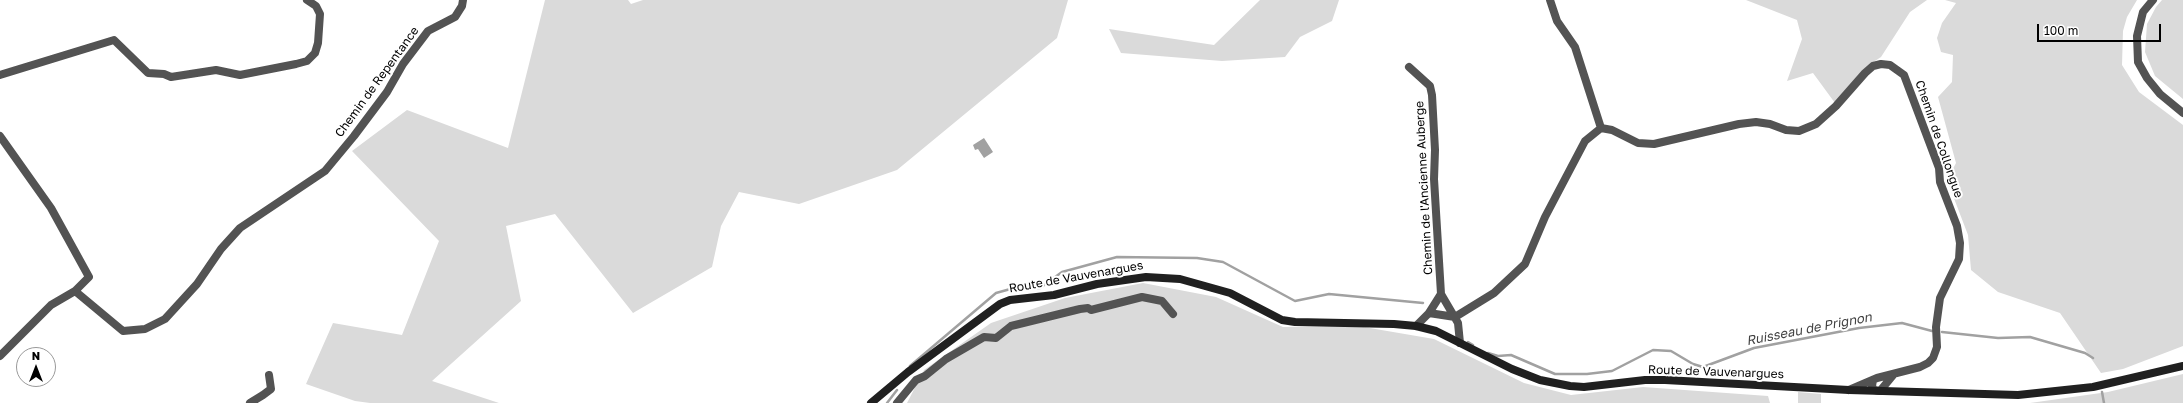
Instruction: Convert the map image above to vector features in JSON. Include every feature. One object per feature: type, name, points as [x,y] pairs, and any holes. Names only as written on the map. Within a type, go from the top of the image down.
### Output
[{"type":"main road","name":"Route de Vauvenargues","points":[[871,403],[908,372],[1000,304],[1010,300],[1054,295],[1097,284],[1146,277],[1180,279],[1230,293],[1282,320],[1295,322],[1394,324],[1416,326],[1436,331],[1512,369],[1540,380],[1570,386],[1584,387],[1645,380],[1665,380],[1849,390],[1881,389],[1996,396],[2037,394],[2093,387],[2183,366]]},
{"type":"street","points":[[0,75],[114,40],[148,73],[164,74],[171,77],[216,70],[240,74],[296,64],[307,61],[315,53],[318,43],[320,14],[316,6],[307,0]]},
{"type":"street","name":"Chemin de Repentance","points":[[75,291],[123,331],[145,329],[165,319],[196,284],[221,249],[240,228],[325,171],[368,118],[428,31],[455,16],[462,6],[463,0]]},
{"type":"street","points":[[1429,313],[1455,317],[1494,293],[1525,264],[1545,218],[1585,142],[1601,128],[1576,47],[1556,21],[1550,0]]},
{"type":"street","points":[[2153,0],[2143,12],[2137,36],[2138,62],[2147,78],[2160,94],[2183,113]]},
{"type":"street","name":"Chemin de Collongue","points":[[1601,128],[1612,130],[1638,143],[1654,144],[1740,124],[1756,122],[1770,124],[1786,130],[1799,131],[1816,124],[1836,106],[1873,66],[1881,64],[1890,65],[1899,69],[1904,75],[1908,84],[1939,168],[1940,182],[1957,226],[1960,243],[1959,259],[1940,298],[1936,327],[1937,347],[1933,358],[1928,363],[1877,378],[1849,390]]},
{"type":"street","name":"Chemin de l'Ancienne Auberge","points":[[1409,67],[1430,86],[1432,95],[1435,150],[1434,179],[1441,294],[1458,323],[1460,342]]},
{"type":"street","points":[[0,136],[51,208],[89,277],[75,291],[51,305],[0,356]]},
{"type":"street","points":[[1416,326],[1429,313],[1441,294]]},
{"type":"street","points":[[897,403],[916,380],[925,376],[946,360],[984,337],[996,338],[1011,326],[1080,309],[1088,308],[1091,310],[1142,298],[1162,301],[1173,314]]},
{"type":"street","points":[[908,372],[916,380]]},
{"type":"street","points":[[1877,378],[1872,384],[1874,390],[1881,389],[1895,373]]},
{"type":"street","points":[[250,403],[264,395],[271,388],[269,375]]},
{"type":"shaded area","points":[[545,0],[628,0],[631,4],[643,0],[1068,0],[1057,38],[897,170],[799,204],[739,192],[721,226],[712,267],[633,313],[555,214],[506,226],[521,301],[432,381],[499,403],[370,403],[355,401],[306,384],[333,323],[402,335],[439,241],[352,151],[407,110],[508,148]]},
{"type":"shaded area","points":[[1260,0],[1339,0],[1332,21],[1300,37],[1285,57],[1222,61],[1121,53],[1109,29],[1214,45]]},
{"type":"shaded area","points":[[1746,0],[1927,0],[1910,12],[1881,57],[1869,65],[1835,103],[1813,73],[1787,81],[1802,39],[1797,20]]},
{"type":"shaded area","points":[[1945,0],[2137,0],[2127,17],[2123,31],[2122,65],[2139,92],[2183,125],[2183,346],[2123,369],[2101,373],[2060,313],[1998,292],[1971,270],[1968,235],[1947,180],[1956,163],[1938,97],[1952,82],[1953,55],[1941,52],[1937,38],[1942,23],[1956,3]]},
{"type":"shaded area","points":[[2162,0],[2183,0],[2183,99],[2155,76],[2145,52],[2147,24],[2156,7]]},
{"type":"shaded area","points":[[984,138],[993,152],[984,158],[978,149],[975,150],[973,145]]},
{"type":"shaded area","points":[[1143,283],[1216,297],[1283,327],[1358,326],[1434,339],[1524,383],[1571,395],[1643,387],[1768,396],[1770,403],[907,403],[924,370],[991,323],[1065,298]]},
{"type":"shaded area","points":[[2183,374],[2183,403],[2030,403],[2108,392]]},
{"type":"shaded area","points":[[1798,392],[1821,394],[1821,403],[1798,403]]},
{"type":"waterway","name":"Ruisseau de Prignon","points":[[910,366],[996,293],[1014,288],[1040,288],[1062,272],[1117,257],[1197,258],[1223,262],[1295,301],[1329,294],[1423,303]]},
{"type":"waterway","name":"Ruisseau de Prignon","points":[[1488,353],[1498,356],[1511,355],[1555,374],[1587,374],[1612,371],[1653,350],[1671,351],[1693,364],[1703,367],[1754,348],[1859,328],[1902,323],[1932,331]]},
{"type":"waterway","name":"Ruisseau de Prignon","points":[[1942,332],[1998,338],[2030,337],[2085,353],[2093,358]]},
{"type":"waterway","name":"Ruisseau de Prignon","points":[[1468,342],[1473,345]]},
{"type":"waterway","name":"Ruisseau de Prignon","points":[[887,403],[897,390]]},
{"type":"waterway","name":"Ruisseau de Prignon","points":[[2102,392],[2104,403]]}]
